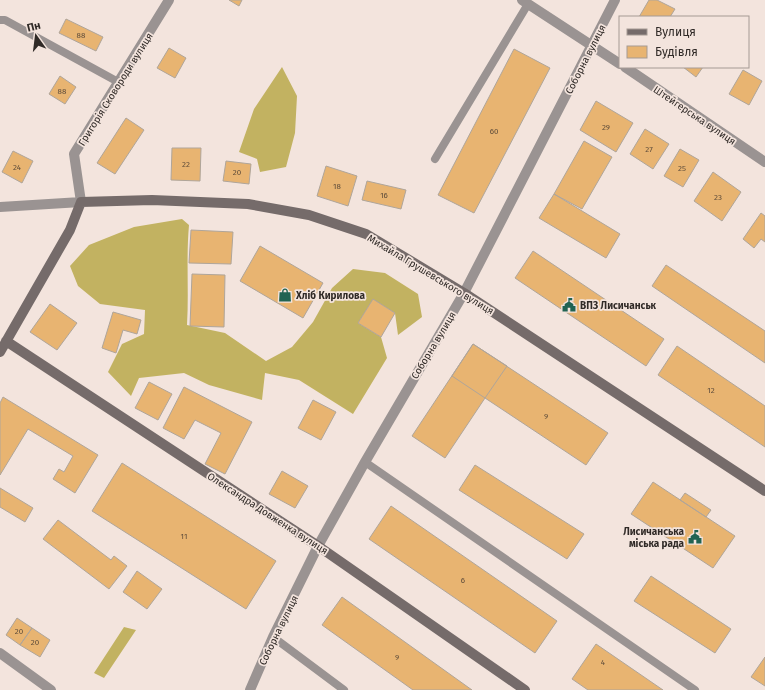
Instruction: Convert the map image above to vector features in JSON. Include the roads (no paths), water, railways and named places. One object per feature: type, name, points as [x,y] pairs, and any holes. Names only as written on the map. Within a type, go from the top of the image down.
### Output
[{"type":"street","name":"Григорія Сковороди вулиця","points":[[0,352],[70,230],[81,202],[74,154],[120,83],[169,0]]},
{"type":"street","name":"Соборна вулиця","points":[[250,690],[273,637],[318,546],[365,462],[464,293],[593,46],[615,0]]},
{"type":"street","points":[[525,2],[619,63]]},
{"type":"street","name":"Штейгерська вулиця","points":[[626,68],[765,162]]},
{"type":"street","name":"Михайла Грушевського вулиця","points":[[0,207],[81,202],[152,200],[248,204],[309,215],[366,234],[464,293],[765,491]]},
{"type":"street","name":"Олександра Довженка вулиця","points":[[6,341],[318,546],[525,690]]},
{"type":"street","points":[[0,653],[51,690]]},
{"type":"lane","points":[[435,160],[525,2]]},
{"type":"lane","points":[[0,20],[5,20],[120,83]]},
{"type":"lane","points":[[365,462],[695,690]]},
{"type":"lane","points":[[273,637],[344,690]]},
{"type":"place","name":"Хліб Кирилова","points":[[285,295]]},
{"type":"place","name":"ВПЗ Лисичанськ","points":[[569,305]]},
{"type":"place","name":"Лисичанська міська рада","points":[[695,537]]}]
